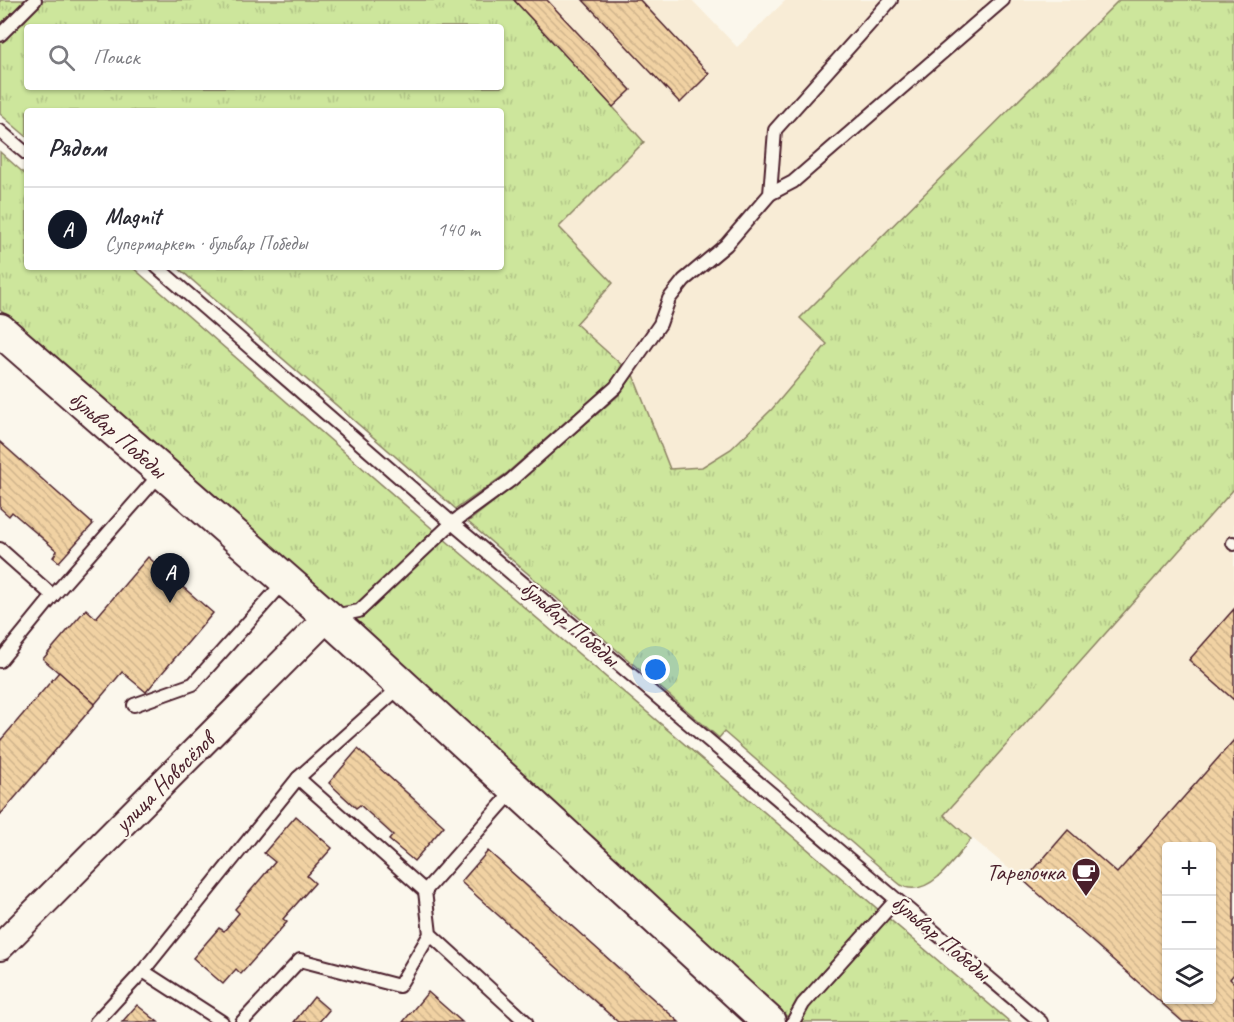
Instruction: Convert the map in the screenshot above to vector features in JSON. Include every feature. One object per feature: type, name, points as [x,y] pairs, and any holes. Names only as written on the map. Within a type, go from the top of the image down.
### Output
[{"type":"street","name":"бульвар Победы","points":[[0,330],[328,617],[770,1022]]},
{"type":"street","name":"улица Новосёлов","points":[[0,947],[328,617]]},
{"type":"lane","points":[[0,35],[35,0]]},
{"type":"lane","points":[[770,194],[775,130],[891,0]]},
{"type":"lane","points":[[328,617],[359,611],[452,523],[511,480],[616,387],[660,324],[669,299],[684,280],[726,245],[770,194],[793,182],[1003,0]]},
{"type":"lane","points":[[0,131],[24,151]]},
{"type":"lane","name":"бульвар Победы","points":[[160,270],[452,523],[1041,1022]]},
{"type":"lane","points":[[0,661],[53,596],[162,472]]},
{"type":"lane","points":[[0,549],[53,596]]},
{"type":"lane","points":[[134,705],[193,684],[286,580]]},
{"type":"lane","points":[[96,1022],[143,971],[298,778],[402,685]]},
{"type":"lane","points":[[242,1022],[300,960],[399,986],[430,934],[425,891],[298,778]]},
{"type":"lane","points":[[425,891],[516,789]]},
{"type":"lane","points":[[793,1022],[802,1004],[896,900]]},
{"type":"lane","points":[[430,934],[526,1022]]},
{"type":"lane","points":[[143,971],[222,1022]]},
{"type":"shaded area","points":[[514,0],[692,0],[737,47],[786,0],[1119,0],[800,317],[827,343],[772,409],[731,449],[702,467],[670,469],[633,375],[576,324],[613,283],[559,227],[643,142]]},
{"type":"shaded area","points":[[1234,489],[1234,1022],[1183,1022],[1163,1004],[1216,1004],[1216,842],[1162,842],[1162,1003],[1024,881],[944,815]]},
{"type":"green space","points":[[0,0],[514,0],[644,142],[559,227],[613,283],[576,324],[623,366],[611,382],[507,473],[456,509],[180,270],[504,270],[504,108],[24,108],[24,134],[0,114]]},
{"type":"green space","points":[[1119,0],[1234,0],[1234,489],[944,815],[971,839],[951,864],[925,886],[905,887],[724,732],[719,738],[468,522],[515,485],[620,394],[633,375],[670,469],[702,467],[731,449],[772,409],[827,344],[800,318]]},
{"type":"green space","points":[[0,152],[24,173],[24,270],[135,270],[436,532],[1010,1022],[793,1022],[331,601],[0,310]]},
{"type":"building","points":[[514,0],[547,0],[631,90],[613,107]]},
{"type":"building","points":[[583,0],[640,0],[709,74],[680,103]]},
{"type":"building","points":[[0,442],[93,524],[59,562],[53,557],[57,551],[12,512],[9,516],[0,508]]},
{"type":"building","points":[[148,557],[213,613],[146,692],[122,672],[95,704],[43,659],[86,609],[96,618]]},
{"type":"building","points":[[1234,609],[1234,700],[1189,660]]},
{"type":"building","points":[[59,672],[95,704],[0,815],[0,741]]},
{"type":"building","points":[[1234,740],[1234,974],[1230,979],[1234,983],[1234,1022],[1183,1022],[1163,1004],[1216,1004],[1216,842],[1162,842],[1162,1003],[1024,881],[1068,830],[1117,873]]},
{"type":"building","points":[[358,749],[444,826],[414,861],[389,840],[393,835],[360,805],[356,808],[329,783]]},
{"type":"building","points":[[296,816],[332,848],[307,876],[315,883],[283,919],[287,922],[241,974],[236,969],[223,984],[193,958],[219,928],[224,931],[239,913],[235,909],[275,862],[264,853]]},
{"type":"building","points":[[488,851],[679,1022],[618,1022],[461,882]]},
{"type":"building","points":[[428,992],[462,1022],[403,1022]]},
{"type":"building","points":[[314,997],[329,1010],[319,1022],[294,1022]]},
{"type":"building","points":[[137,1005],[158,1022],[122,1022]]},
{"type":"place","name":"Magnit","points":[[170,603]]},
{"type":"place","name":"Тарелочка","points":[[1086,898]]}]
